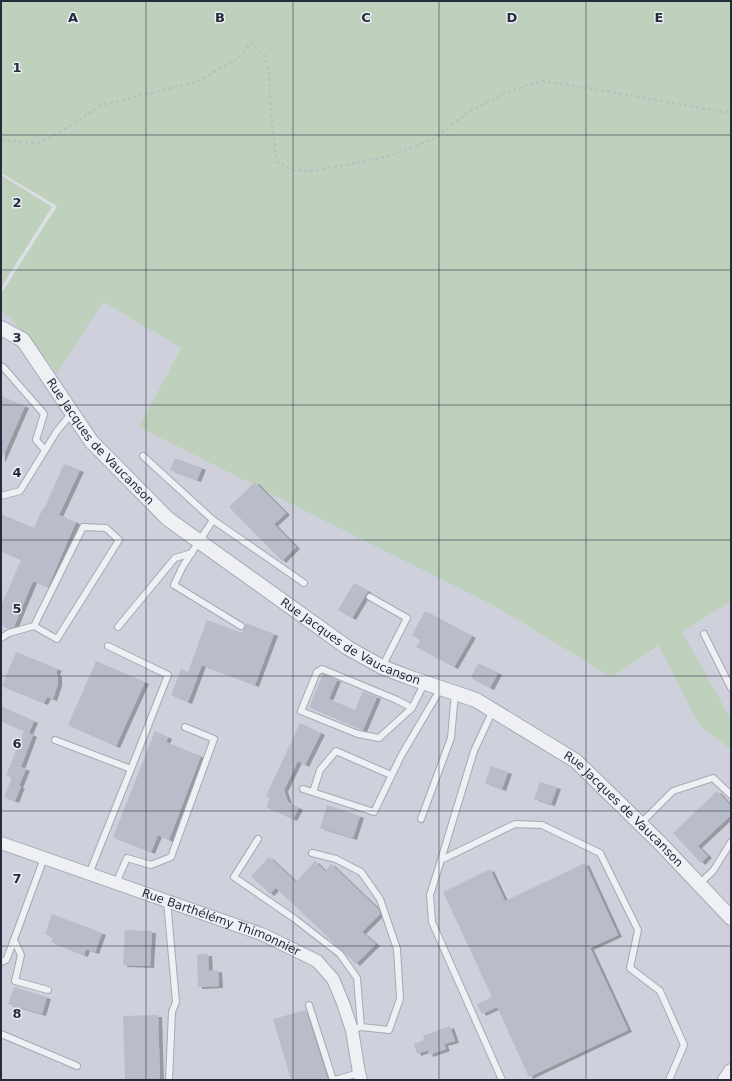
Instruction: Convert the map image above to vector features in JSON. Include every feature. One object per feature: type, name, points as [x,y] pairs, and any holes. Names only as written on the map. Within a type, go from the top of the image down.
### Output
[{"type":"street","name":"Rue Jacques de Vaucanson","points":[[1,328],[23,340],[91,442],[196,548],[348,648],[382,667],[476,700],[576,761],[661,844],[731,918]]},
{"type":"street","name":"Rue Barthélémy Thimonnier","points":[[1,843],[264,935],[317,961],[333,979],[356,1029],[360,1076]]},
{"type":"street","points":[[725,1080],[731,1071]]},
{"type":"lane","points":[[3,367],[44,414],[36,440],[45,450]]},
{"type":"lane","points":[[1,496],[20,491],[57,431],[72,413]]},
{"type":"lane","points":[[143,456],[213,520],[304,583]]},
{"type":"lane","points":[[213,520],[183,566],[174,585],[241,626]]},
{"type":"lane","points":[[1,638],[9,633],[34,626],[57,638],[119,540],[106,528],[83,527],[34,626]]},
{"type":"lane","points":[[118,627],[175,558],[196,548]]},
{"type":"lane","points":[[370,597],[407,618],[382,667]]},
{"type":"lane","points":[[704,634],[731,688]]},
{"type":"lane","points":[[89,874],[168,675],[108,646]]},
{"type":"lane","points":[[412,708],[397,700],[322,668],[317,672],[301,711],[358,734],[379,738],[412,708],[424,682]]},
{"type":"lane","points":[[303,788],[374,812],[401,756],[441,688]]},
{"type":"lane","points":[[421,819],[451,738],[455,692]]},
{"type":"lane","points":[[493,710],[474,751],[430,895],[432,922],[502,1080]]},
{"type":"lane","points":[[116,883],[127,858],[151,865],[171,857],[214,739],[185,727]]},
{"type":"lane","points":[[55,740],[130,769]]},
{"type":"lane","points":[[313,792],[320,770],[336,751],[391,775]]},
{"type":"lane","points":[[640,824],[674,790],[713,778],[731,795]]},
{"type":"lane","points":[[441,860],[516,824],[542,825],[600,853],[638,930],[630,968],[660,991],[684,1045],[669,1080]]},
{"type":"lane","points":[[258,839],[234,877],[295,919],[340,954],[357,978],[356,1029],[389,1030],[400,1000],[397,949],[380,899],[360,872],[336,859],[312,853]]},
{"type":"lane","points":[[699,884],[714,871],[731,842]]},
{"type":"lane","points":[[1,962],[6,960],[44,858]]},
{"type":"lane","points":[[167,901],[176,1002],[172,1012],[169,1080]]},
{"type":"lane","points":[[14,940],[21,955],[15,981],[48,990]]},
{"type":"lane","points":[[309,1005],[334,1080],[360,1076]]},
{"type":"lane","points":[[1,1034],[77,1066]]},
{"type":"path","points":[[1,140],[38,143],[57,134],[102,105],[196,82],[237,59],[251,43],[264,54],[269,72],[271,114],[277,162],[293,170],[310,170],[352,164],[389,156],[433,139],[470,111],[508,91],[542,81],[731,112]]},
{"type":"shaded area","points":[[103,302],[181,348],[140,426],[496,607],[611,677],[731,601],[731,1080],[1,1080],[1,310],[27,336]]},
{"type":"green space","points":[[1,1],[731,1],[731,603],[730,602],[682,632],[731,719],[731,749],[699,725],[659,646],[611,677],[496,607],[139,427],[181,348],[103,302],[57,373],[27,336],[1,310],[1,294],[57,206],[1,173]]},
{"type":"green space","points":[[1,175],[52,207],[2,286],[1,285]]},
{"type":"building","points":[[1,396],[25,406],[1,461]]},
{"type":"building","points":[[175,458],[202,468],[197,480],[170,470]]},
{"type":"building","points":[[64,464],[80,470],[59,515],[76,522],[48,587],[33,581],[14,627],[10,628],[1,625],[1,606],[21,560],[1,551],[1,514],[34,528]]},
{"type":"building","points":[[255,482],[286,513],[274,524],[296,547],[282,561],[229,507]]},
{"type":"building","points":[[354,583],[368,591],[352,618],[338,610]]},
{"type":"building","points":[[425,611],[472,636],[454,667],[416,647],[420,640],[412,635]]},
{"type":"building","points":[[207,620],[242,633],[246,623],[274,634],[255,685],[202,665],[188,702],[171,695],[181,669],[188,672]]},
{"type":"building","points":[[16,652],[58,669],[56,673],[58,675],[58,684],[53,699],[47,697],[44,703],[2,686]]},
{"type":"building","points":[[96,661],[145,682],[116,746],[68,725]]},
{"type":"building","points":[[478,663],[498,673],[490,688],[471,678]]},
{"type":"building","points":[[323,674],[337,680],[329,699],[355,710],[363,691],[377,697],[363,730],[309,707]]},
{"type":"building","points":[[1,706],[34,721],[29,733],[33,735],[21,767],[26,769],[15,801],[4,797],[12,777],[6,775],[24,731],[1,721]]},
{"type":"building","points":[[300,723],[321,733],[305,765],[298,761],[284,790],[288,802],[299,808],[293,819],[266,807],[270,798],[266,796]]},
{"type":"building","points":[[155,731],[168,737],[166,742],[201,756],[169,840],[158,835],[151,852],[113,837]]},
{"type":"building","points":[[491,766],[508,772],[502,789],[485,783]]},
{"type":"building","points":[[540,782],[557,787],[551,804],[534,799]]},
{"type":"building","points":[[717,791],[731,806],[731,815],[698,846],[708,856],[701,863],[673,833]]},
{"type":"building","points":[[327,805],[360,816],[353,838],[320,828]]},
{"type":"building","points":[[269,857],[296,882],[315,861],[325,871],[331,864],[379,910],[380,914],[362,932],[376,944],[356,964],[276,888],[270,894],[251,876]]},
{"type":"building","points":[[585,863],[618,935],[590,948],[628,1030],[529,1077],[497,1007],[482,1014],[477,1004],[492,997],[443,892],[490,869],[505,901]]},
{"type":"building","points":[[52,914],[102,933],[95,952],[86,949],[84,955],[51,942],[53,937],[45,934]]},
{"type":"building","points":[[125,930],[152,931],[150,966],[123,965]]},
{"type":"building","points":[[208,954],[209,971],[218,970],[219,986],[198,987],[197,955]]},
{"type":"building","points":[[14,987],[47,997],[42,1014],[8,1004]]},
{"type":"building","points":[[306,1010],[328,1080],[291,1080],[273,1019]]},
{"type":"building","points":[[158,1015],[160,1080],[125,1080],[123,1016]]},
{"type":"building","points":[[450,1026],[455,1041],[444,1044],[446,1049],[429,1055],[428,1050],[417,1054],[414,1044],[424,1040],[423,1036]]}]
